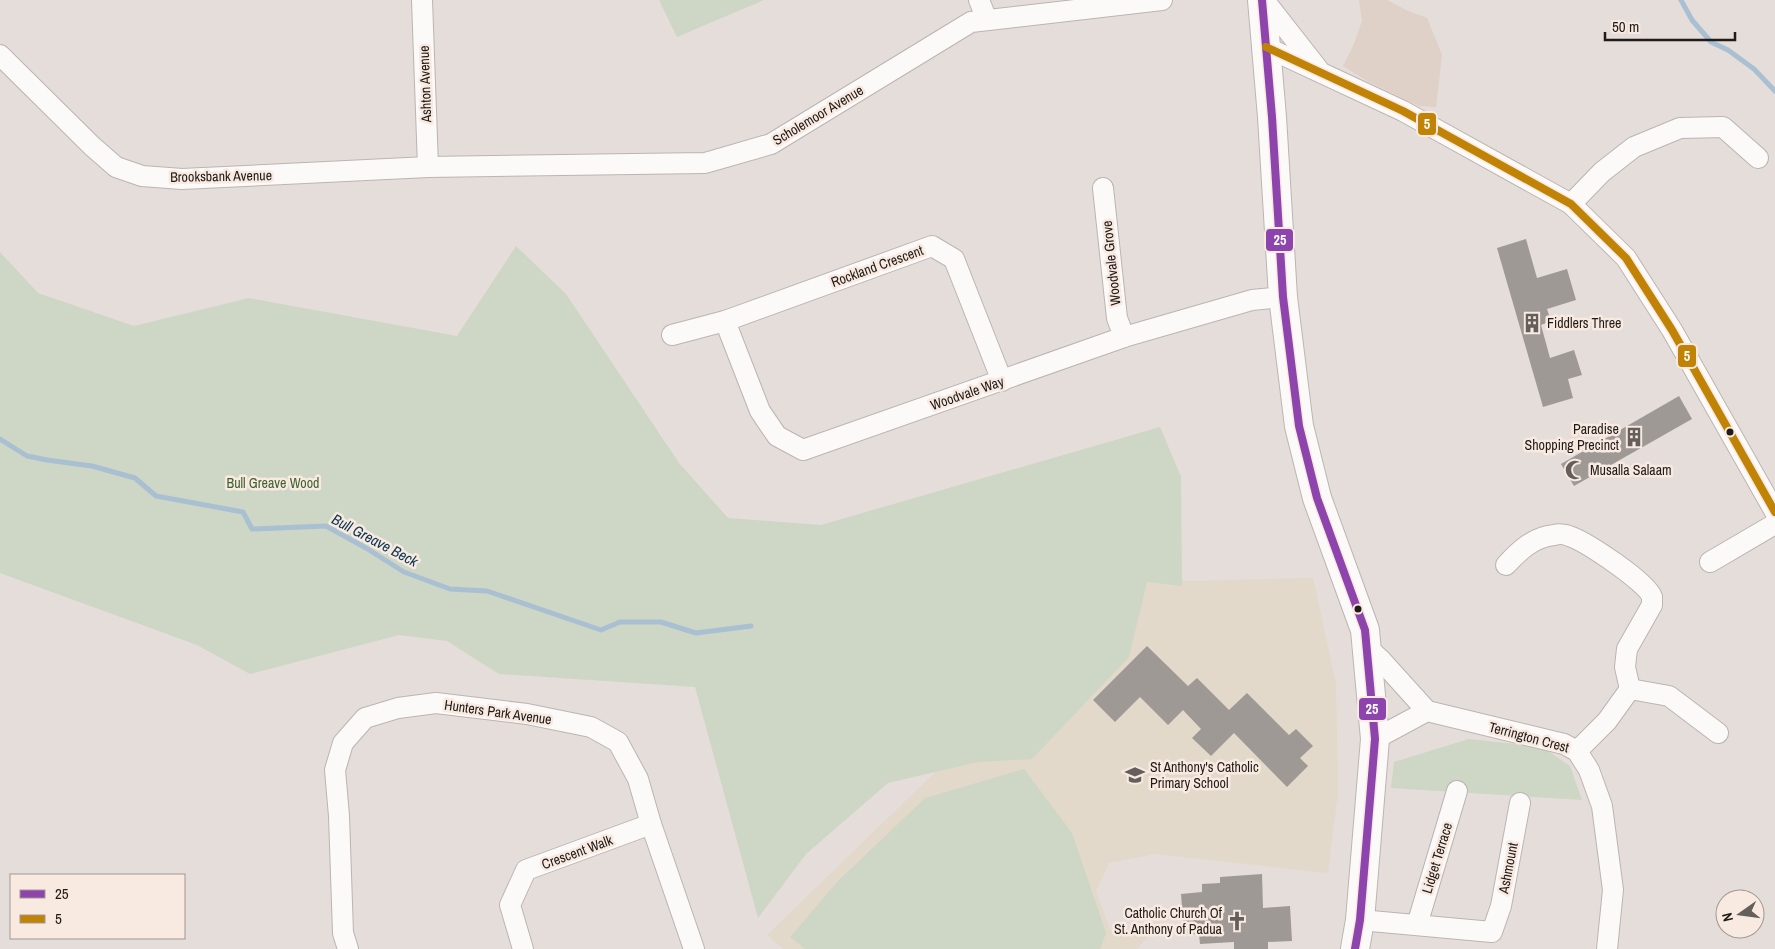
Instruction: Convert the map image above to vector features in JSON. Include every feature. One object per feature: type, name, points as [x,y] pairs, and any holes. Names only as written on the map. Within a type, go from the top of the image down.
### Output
[{"type":"street","name":"Ashton Avenue","points":[[422,0],[428,167]]},
{"type":"street","points":[[979,0],[987,20]]},
{"type":"street","name":"Scholemoor Avenue","points":[[428,167],[705,163],[771,144],[971,22],[1162,0]]},
{"type":"street","points":[[1263,0],[1283,297],[1299,426],[1317,498],[1365,630],[1367,648],[1375,739],[1360,920],[1355,949]]},
{"type":"street","points":[[1263,0],[1322,73]]},
{"type":"street","points":[[1266,47],[1403,111],[1571,204],[1626,258],[1769,487],[1775,512]]},
{"type":"street","name":"Brooksbank Avenue","points":[[0,55],[98,152],[116,167],[142,176],[182,179],[428,167]]},
{"type":"street","points":[[1571,204],[1602,172],[1634,147],[1680,128],[1723,127],[1758,158]]},
{"type":"street","name":"Woodvale Grove","points":[[1103,188],[1117,318],[1124,337]]},
{"type":"street","name":"Rockland Crescent","points":[[672,335],[725,322],[932,246],[954,259],[1002,381]]},
{"type":"street","name":"Woodvale Way","points":[[725,322],[760,411],[777,436],[803,450],[1124,337],[1252,300],[1283,297]]},
{"type":"street","points":[[1710,562],[1775,524]]},
{"type":"street","points":[[1506,565],[1524,547],[1541,538],[1554,534],[1568,536],[1614,561],[1644,587],[1652,597],[1652,605],[1627,649],[1625,667],[1630,689],[1607,721],[1577,751]]},
{"type":"street","points":[[1367,648],[1380,659],[1427,711],[1375,739]]},
{"type":"street","points":[[1630,689],[1669,696],[1718,733]]},
{"type":"street","name":"Hunters Park Avenue","points":[[348,949],[343,933],[339,816],[334,770],[344,743],[365,718],[398,708],[436,703],[527,714],[591,727],[618,742],[638,779],[651,824],[694,949]]},
{"type":"street","name":"Terrington Crest","points":[[1427,711],[1564,744],[1577,751],[1589,770],[1602,806],[1613,890],[1607,949]]},
{"type":"street","name":"Lidget Terrace","points":[[1417,925],[1457,791]]},
{"type":"street","name":"Ashmount","points":[[1417,925],[1492,932],[1501,906],[1520,803]]},
{"type":"street","name":"Crescent Walk","points":[[523,949],[510,905],[526,870],[651,824]]},
{"type":"street","points":[[1360,920],[1417,925]]},
{"type":"shaded area","points":[[1359,0],[1387,0],[1427,18],[1442,55],[1436,107],[1419,106],[1367,81],[1343,66],[1354,44],[1362,21]]},
{"type":"shaded area","name":"St Anthony's Catholic Primary School","points":[[1313,578],[1336,684],[1338,792],[1328,873],[1155,854],[1109,863],[1096,891],[1112,934],[1161,921],[1137,949],[783,949],[767,935],[955,753],[1139,582]]},
{"type":"green space","points":[[659,0],[764,0],[677,37]]},
{"type":"green space","name":"Bull Greave Wood","points":[[516,246],[566,294],[679,463],[728,518],[821,525],[1160,427],[1181,477],[1182,586],[1147,582],[1129,657],[1032,759],[978,762],[888,783],[806,854],[758,918],[695,687],[499,674],[447,641],[399,635],[250,674],[197,645],[0,573],[0,252],[38,293],[134,326],[249,298],[457,336]]},
{"type":"green space","points":[[1469,739],[1542,747],[1570,766],[1582,800],[1391,788],[1394,762]]},
{"type":"green space","points":[[1024,769],[1072,833],[1106,933],[1100,949],[805,949],[790,937],[837,882],[925,798]]},
{"type":"building","name":"Fiddlers Three","points":[[1526,239],[1537,278],[1567,269],[1576,300],[1547,309],[1551,321],[1541,325],[1550,358],[1574,350],[1582,375],[1568,379],[1573,398],[1543,407],[1497,248]]},
{"type":"building","name":"Paradise Shopping Precinct","points":[[1679,396],[1692,419],[1574,486],[1561,464]]},
{"type":"building","points":[[1147,646],[1188,686],[1197,678],[1229,710],[1247,693],[1289,735],[1296,729],[1313,746],[1300,758],[1308,766],[1287,787],[1234,733],[1211,756],[1192,738],[1201,729],[1183,710],[1168,725],[1140,697],[1115,722],[1093,700]]},
{"type":"building","name":"Catholic Church Of St. Anthony of Padua","points":[[1262,874],[1263,908],[1290,906],[1292,941],[1268,942],[1268,949],[1234,949],[1234,942],[1200,944],[1199,934],[1184,935],[1181,894],[1202,892],[1202,884],[1220,883],[1220,877]]},
{"type":"waterway","points":[[1681,0],[1692,20],[1711,42],[1728,50],[1754,69],[1775,91]]},
{"type":"waterway","name":"Bull Greave Beck","points":[[0,439],[27,456],[92,466],[135,478],[156,496],[243,512],[252,529],[326,526],[404,572],[450,589],[487,591],[601,630],[620,622],[661,622],[696,633],[751,626]]},
{"type":"transit line","name":"25","points":[[1262,0],[1272,117],[1283,297],[1299,426],[1317,498],[1365,630],[1375,739],[1360,920],[1355,949]]},
{"type":"transit line","name":"5","points":[[1266,47],[1403,111],[1571,204],[1626,258],[1672,330],[1775,512]]},
{"type":"place","name":"Fiddlers Three","points":[[1532,323]]},
{"type":"place","name":"Paradise Shopping Precinct","points":[[1634,437]]},
{"type":"place","name":"Musalla Salaam","points":[[1575,470]]},
{"type":"place","name":"St Anthony's Catholic Primary School","points":[[1135,775]]},
{"type":"place","name":"Catholic Church Of St. Anthony of Padua","points":[[1237,921]]}]
